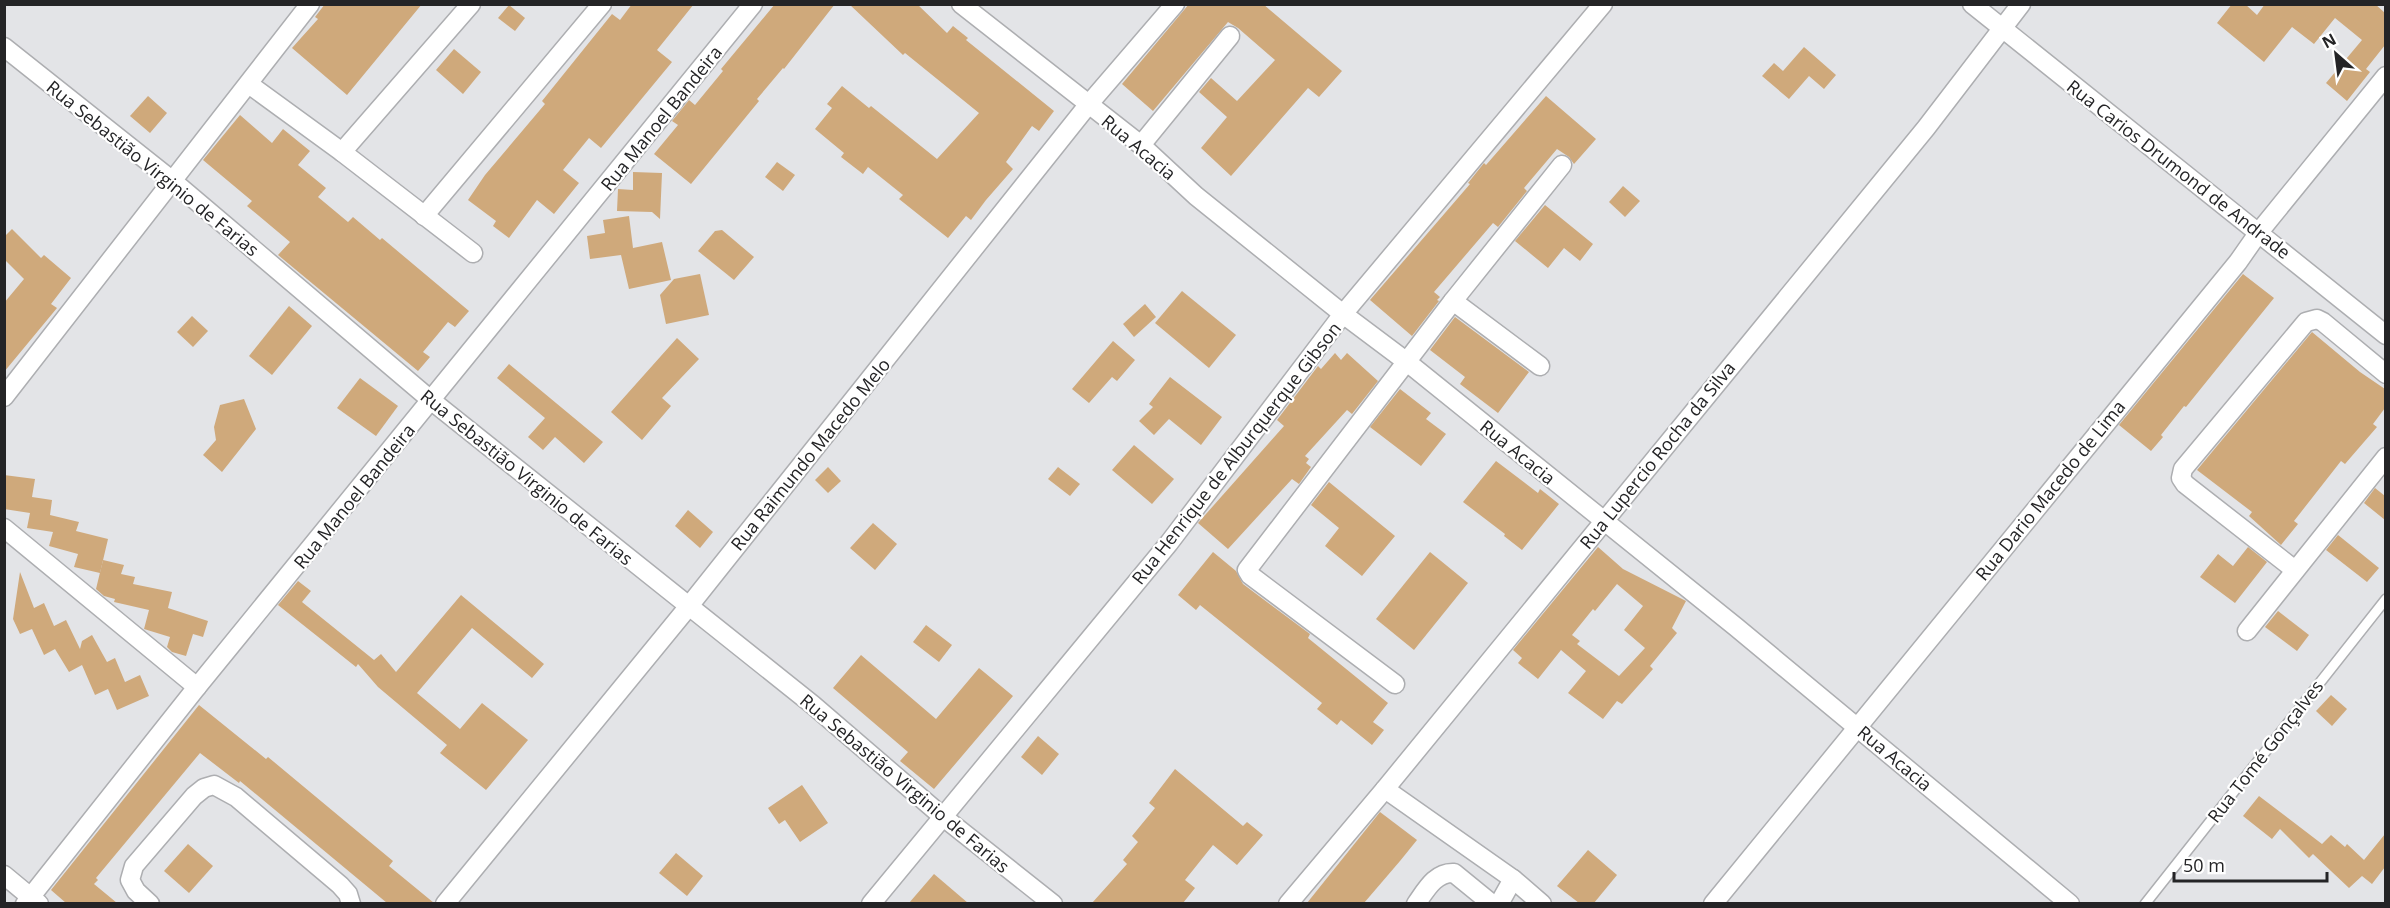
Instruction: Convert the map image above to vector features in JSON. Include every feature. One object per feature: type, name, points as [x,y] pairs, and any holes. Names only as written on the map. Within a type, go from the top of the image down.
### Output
[{"type":"street","points":[[342,152],[471,4]]},
{"type":"street","points":[[424,216],[602,4]]},
{"type":"street","name":"Rua Manoel Bandeira","points":[[31,901],[197,687],[753,4]]},
{"type":"street","name":"Rua Acacia","points":[[961,4],[1141,145],[1196,196],[1342,314],[1407,362],[1857,726],[2070,903]]},
{"type":"street","name":"Rua Raimundo Macedo Melo","points":[[445,903],[689,606],[1088,105],[1175,4]]},
{"type":"street","name":"Rua Henrique de Alburquerque Gibson","points":[[871,903],[1169,543],[1342,314],[1603,4]]},
{"type":"street","name":"Rua Carios Drumond de Andrade","points":[[1972,4],[2001,30],[2259,232],[2385,335]]},
{"type":"street","name":"Rua Lupercio Rocha da Silva","points":[[1288,903],[1385,789],[1926,128],[2021,4]]},
{"type":"street","points":[[4,397],[250,85],[306,6]]},
{"type":"street","points":[[1141,145],[1230,36]]},
{"type":"street","name":"Rua Sebastião Virginio de Farias","points":[[4,47],[174,182],[432,401],[813,705],[942,816],[1053,903]]},
{"type":"street","name":"Rua Dario Macedo de Lima","points":[[1713,903],[2238,262],[2259,232],[2385,76]]},
{"type":"street","points":[[250,85],[342,152],[473,253]]},
{"type":"street","points":[[1395,684],[1250,575],[1247,570],[1453,301],[1562,165]]},
{"type":"street","points":[[1453,301],[1540,366]]},
{"type":"street","points":[[2295,570],[2185,484],[2181,478],[2183,469],[2306,322],[2317,319],[2323,322],[2378,368],[2385,344]]},
{"type":"street","points":[[2247,631],[2385,458]]},
{"type":"street","points":[[4,528],[197,687]]},
{"type":"street","points":[[150,903],[136,891],[130,880],[134,866],[194,796],[204,788],[214,785],[236,797],[340,885],[348,894],[351,903]]},
{"type":"street","points":[[1385,789],[1514,879],[1542,903]]},
{"type":"street","points":[[1416,903],[1435,880],[1446,872],[1454,873],[1492,903]]},
{"type":"street","points":[[4,875],[31,901]]},
{"type":"street","points":[[1499,903],[1514,879]]},
{"type":"lane","name":"Rua Tomé Gonçalves","points":[[2145,903],[2385,599]]},
{"type":"building","points":[[325,4],[422,4],[347,95],[292,48],[318,19],[315,17]]},
{"type":"building","points":[[632,4],[694,4],[657,50],[672,62],[601,148],[589,138],[563,170],[579,183],[554,214],[537,200],[509,238],[493,226],[496,221],[468,200],[485,175],[545,104],[542,101],[612,14],[620,20]]},
{"type":"building","points":[[775,4],[835,4],[691,184],[654,154],[678,125],[672,121],[689,100],[695,105],[723,71],[721,69]]},
{"type":"building","points":[[849,4],[917,4],[947,33],[953,26],[968,38],[966,40],[1054,111],[1039,131],[1032,126],[1006,162],[1013,169],[971,220],[966,216],[948,238],[899,199],[903,195],[868,167],[863,174],[841,157],[844,153],[815,129],[832,108],[827,104],[842,86],[869,108],[871,106],[937,159],[979,113],[905,53],[903,55]]},
{"type":"building","points":[[1189,4],[1263,4],[1342,71],[1319,97],[1308,88],[1231,176],[1201,148],[1227,117],[1199,92],[1211,78],[1237,101],[1275,60],[1238,28],[1228,22],[1153,111],[1122,84]]},
{"type":"building","points":[[2232,4],[2245,4],[2257,15],[2265,4],[2375,4],[2385,13],[2385,45],[2366,69],[2370,72],[2347,101],[2326,83],[2362,40],[2335,18],[2314,44],[2292,27],[2264,62],[2217,23]]},
{"type":"building","points":[[509,5],[525,18],[515,31],[498,18]]},
{"type":"building","points":[[1804,47],[1836,75],[1824,89],[1809,76],[1789,99],[1762,76],[1774,63],[1783,71]]},
{"type":"building","points":[[454,49],[481,72],[463,94],[436,70]]},
{"type":"building","points":[[148,96],[167,113],[150,133],[130,116]]},
{"type":"building","points":[[1546,96],[1596,139],[1574,164],[1569,157],[1557,149],[1524,188],[1527,191],[1498,227],[1493,223],[1434,292],[1440,297],[1437,300],[1439,301],[1412,336],[1370,300],[1470,184],[1468,183],[1484,163],[1486,165]]},
{"type":"building","points":[[240,115],[272,143],[283,129],[310,151],[298,165],[326,188],[318,197],[348,222],[353,217],[380,240],[382,238],[469,311],[455,327],[448,322],[423,352],[430,357],[418,371],[278,255],[290,242],[247,206],[252,201],[203,160]]},
{"type":"building","points":[[777,162],[795,175],[783,191],[765,177]]},
{"type":"building","points":[[633,172],[662,173],[660,219],[652,212],[617,211],[618,189],[633,190]]},
{"type":"building","points":[[1623,186],[1640,201],[1625,217],[1609,202]]},
{"type":"building","points":[[1545,205],[1593,244],[1580,261],[1564,248],[1548,268],[1515,241]]},
{"type":"building","points":[[629,216],[633,248],[662,242],[671,280],[629,289],[621,255],[590,259],[587,236],[605,233],[603,220]]},
{"type":"building","points":[[12,229],[41,258],[44,255],[71,278],[51,304],[57,308],[4,372],[4,303],[24,279],[4,259],[4,237]]},
{"type":"building","points":[[722,230],[754,257],[734,280],[698,251],[715,231]]},
{"type":"building","points":[[700,274],[709,315],[666,324],[660,295],[674,279]]},
{"type":"building","points":[[2243,274],[2274,298],[2186,407],[2184,406],[2151,451],[2119,425]]},
{"type":"building","points":[[1182,291],[1236,335],[1209,368],[1155,323]]},
{"type":"building","points":[[1145,304],[1156,317],[1134,337],[1123,324]]},
{"type":"building","points":[[289,306],[312,326],[272,375],[249,356]]},
{"type":"building","points":[[192,316],[208,331],[193,347],[177,332]]},
{"type":"building","points":[[1455,317],[1529,372],[1498,413],[1460,384],[1465,377],[1430,350]]},
{"type":"building","points":[[2312,332],[2360,372],[2385,389],[2385,408],[2373,424],[2377,427],[2345,464],[2341,461],[2294,521],[2298,524],[2281,545],[2249,516],[2252,512],[2197,470]]},
{"type":"building","points":[[677,338],[699,359],[662,398],[671,406],[642,440],[611,412]]},
{"type":"building","points":[[1113,341],[1135,360],[1117,381],[1112,377],[1089,403],[1072,389]]},
{"type":"building","points":[[1335,353],[1341,360],[1347,353],[1378,381],[1352,414],[1347,410],[1305,456],[1309,459],[1306,463],[1311,467],[1299,484],[1292,479],[1228,549],[1198,523],[1284,426],[1277,420],[1318,366],[1321,369]]},
{"type":"building","points":[[509,364],[603,442],[584,463],[555,437],[543,450],[528,437],[545,418],[497,378]]},
{"type":"building","points":[[1170,377],[1222,417],[1201,445],[1169,419],[1154,435],[1139,421],[1153,407],[1149,404]]},
{"type":"building","points":[[360,378],[398,406],[376,436],[337,408]]},
{"type":"building","points":[[1400,389],[1431,413],[1426,419],[1446,434],[1421,466],[1370,427]]},
{"type":"building","points":[[244,399],[256,429],[222,472],[203,455],[216,440],[214,427],[220,405]]},
{"type":"building","points":[[1134,445],[1174,479],[1152,504],[1112,470]]},
{"type":"building","points":[[1496,461],[1538,493],[1540,489],[1559,504],[1522,550],[1463,502]]},
{"type":"building","points":[[828,467],[841,481],[828,493],[815,480]]},
{"type":"building","points":[[1058,467],[1080,484],[1070,496],[1048,479]]},
{"type":"building","points":[[4,475],[35,479],[32,497],[52,500],[50,515],[79,522],[76,531],[108,539],[100,573],[74,567],[78,554],[49,546],[53,532],[27,528],[30,513],[4,509]]},
{"type":"building","points":[[1329,482],[1395,536],[1362,576],[1325,546],[1339,528],[1311,505]]},
{"type":"building","points":[[2375,488],[2385,496],[2385,520],[2364,503]]},
{"type":"building","points":[[688,510],[713,532],[700,548],[675,526]]},
{"type":"building","points":[[873,523],[897,544],[875,570],[850,548]]},
{"type":"building","points":[[2338,535],[2379,568],[2367,582],[2326,550]]},
{"type":"building","points":[[1598,547],[1623,569],[1686,601],[1672,628],[1677,633],[1650,666],[1653,669],[1622,704],[1617,701],[1603,719],[1568,693],[1586,671],[1561,650],[1538,679],[1518,663],[1522,658],[1513,650]],"holes":[[[1617,584],[1643,606],[1624,630],[1645,648],[1619,676],[1577,644],[1580,641],[1572,635]]]},
{"type":"building","points":[[2248,547],[2267,562],[2235,603],[2200,577],[2218,554],[2233,566]]},
{"type":"building","points":[[1213,552],[1236,571],[1243,584],[1310,634],[1308,638],[1388,703],[1373,722],[1384,730],[1372,745],[1341,720],[1337,725],[1317,709],[1322,703],[1200,605],[1196,610],[1178,595]]},
{"type":"building","points":[[1430,552],[1468,583],[1414,650],[1376,619]]},
{"type":"building","points":[[103,560],[124,565],[121,574],[135,577],[133,584],[172,592],[168,608],[208,621],[203,637],[193,634],[186,656],[172,652],[167,647],[170,637],[144,629],[149,610],[114,602],[115,599],[104,596],[96,589]]},
{"type":"building","points":[[20,572],[34,608],[44,603],[54,626],[66,620],[80,649],[82,641],[92,635],[107,662],[115,658],[125,682],[140,675],[149,696],[117,710],[108,689],[95,695],[82,665],[69,672],[55,649],[44,655],[32,629],[20,634],[13,619]]},
{"type":"building","points":[[298,581],[311,591],[302,602],[374,660],[381,654],[396,672],[461,595],[544,664],[532,678],[472,628],[417,693],[460,729],[482,703],[528,740],[486,790],[440,753],[447,745],[378,687],[358,664],[356,667],[278,605]]},
{"type":"building","points":[[2278,611],[2309,635],[2297,651],[2265,627]]},
{"type":"building","points":[[926,625],[952,645],[939,662],[913,642]]},
{"type":"building","points":[[861,655],[936,719],[979,668],[1013,696],[934,789],[900,761],[908,752],[833,688]]},
{"type":"building","points":[[2331,695],[2347,709],[2332,726],[2316,711]]},
{"type":"building","points":[[199,705],[266,759],[268,757],[393,861],[389,866],[434,903],[387,903],[240,781],[239,783],[200,753],[96,878],[98,880],[94,884],[117,903],[66,903],[51,890]]},
{"type":"building","points":[[1038,736],[1059,754],[1042,775],[1021,757]]},
{"type":"building","points":[[1175,769],[1243,826],[1247,822],[1263,835],[1237,865],[1213,845],[1185,880],[1195,888],[1183,903],[1092,903],[1127,864],[1123,860],[1138,842],[1132,836],[1155,808],[1149,803]]},
{"type":"building","points":[[802,785],[828,823],[800,842],[785,820],[779,824],[768,808]]},
{"type":"building","points":[[2259,796],[2322,844],[2331,835],[2345,847],[2347,844],[2364,860],[2385,834],[2385,867],[2372,884],[2362,876],[2349,888],[2313,854],[2309,858],[2280,829],[2272,839],[2243,816]]},
{"type":"building","points":[[1380,812],[1417,840],[1364,903],[1307,903]]},
{"type":"building","points":[[188,844],[213,866],[189,893],[164,871]]},
{"type":"building","points":[[1588,850],[1617,875],[1594,903],[1579,903],[1557,886]]},
{"type":"building","points":[[676,853],[703,876],[687,896],[659,873]]},
{"type":"building","points":[[934,874],[968,903],[909,903]]}]
